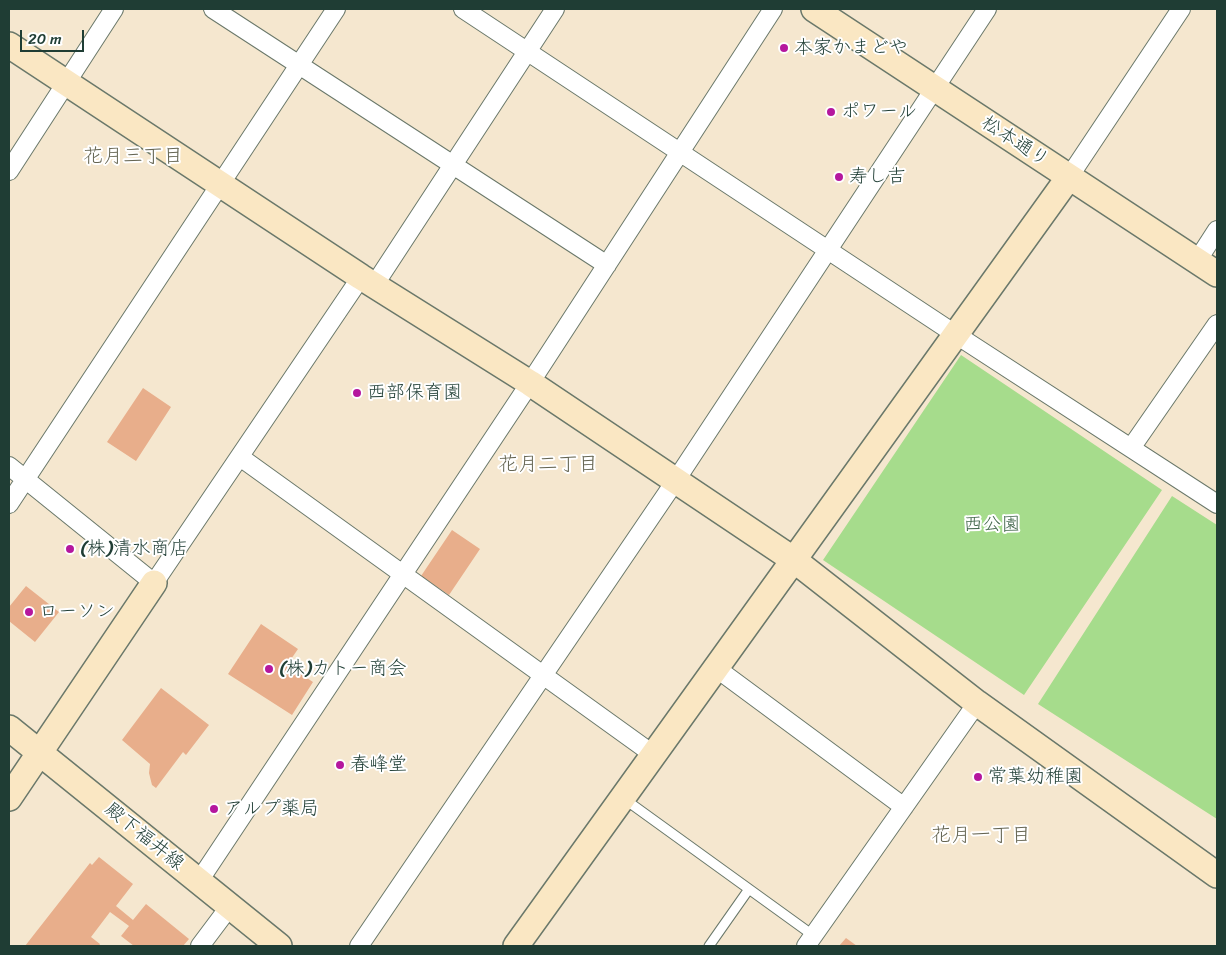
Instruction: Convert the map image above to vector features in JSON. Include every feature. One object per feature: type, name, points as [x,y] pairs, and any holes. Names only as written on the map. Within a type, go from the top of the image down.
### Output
[{"type":"street","points":[[9,171],[114,9]]},
{"type":"street","points":[[213,9],[606,265]]},
{"type":"street","points":[[9,504],[336,9]]},
{"type":"street","points":[[463,9],[955,334],[1217,504]]},
{"type":"street","points":[[9,798],[240,457],[452,165],[555,9]]},
{"type":"street","points":[[199,881],[530,383],[773,9]]},
{"type":"street","name":"松本通り","points":[[814,9],[1207,268]]},
{"type":"street","points":[[358,946],[676,480],[987,9]]},
{"type":"street","points":[[522,944],[623,798],[1068,177],[1181,9]]},
{"type":"street","points":[[9,45],[220,184],[530,383],[794,560],[977,703],[1217,875]]},
{"type":"street","points":[[1207,268],[1217,230]]},
{"type":"street","points":[[1131,448],[1217,324]]},
{"type":"street","points":[[240,457],[654,755]]},
{"type":"street","points":[[9,466],[154,583]]},
{"type":"street","points":[[716,668],[904,807]]},
{"type":"street","points":[[810,941],[977,703]]},
{"type":"street","name":"殿下福井線","points":[[9,728],[279,946]]},
{"type":"street","points":[[200,946],[230,906]]},
{"type":"lane","points":[[623,798],[748,889],[810,941]]},
{"type":"lane","points":[[709,946],[748,889]]},
{"type":"green space","name":"西公園","points":[[961,355],[1162,490],[1024,695],[823,560]]},
{"type":"green space","points":[[1172,496],[1217,525],[1217,819],[1038,704]]},
{"type":"building","points":[[143,388],[171,407],[136,461],[107,442]]},
{"type":"building","points":[[452,530],[480,549],[449,595],[421,576]]},
{"type":"building","points":[[26,586],[59,612],[35,642],[9,621],[9,607]]},
{"type":"building","points":[[261,624],[298,649],[287,665],[313,682],[292,715],[228,674]]},
{"type":"building","points":[[161,688],[209,725],[186,755],[183,752],[156,788],[152,785],[149,773],[150,764],[122,740]]},
{"type":"building","points":[[99,857],[133,884],[116,906],[133,920],[146,904],[189,939],[183,946],[134,946],[121,936],[129,926],[110,912],[91,937],[100,944],[99,946],[25,946],[90,863],[92,865]]},
{"type":"building","points":[[846,938],[857,946],[839,946]]},
{"type":"place","name":"本家かまどや","points":[[784,48]]},
{"type":"place","name":"ポワール","points":[[831,112]]},
{"type":"place","name":"寿し吉","points":[[839,177]]},
{"type":"place","name":"西部保育園","points":[[357,393]]},
{"type":"place","name":"(株)清水商店","points":[[70,549]]},
{"type":"place","name":"ローソン","points":[[29,612]]},
{"type":"place","name":"(株)カトー商会","points":[[269,669]]},
{"type":"place","name":"春峰堂","points":[[340,765]]},
{"type":"place","name":"常葉幼稚園","points":[[978,777]]},
{"type":"place","name":"アルプ薬局","points":[[214,809]]},
{"type":"district","name":"花月三丁目","points":[[133,157]]},
{"type":"district","name":"花月二丁目","points":[[548,465]]},
{"type":"district","name":"花月一丁目","points":[[981,836]]}]
